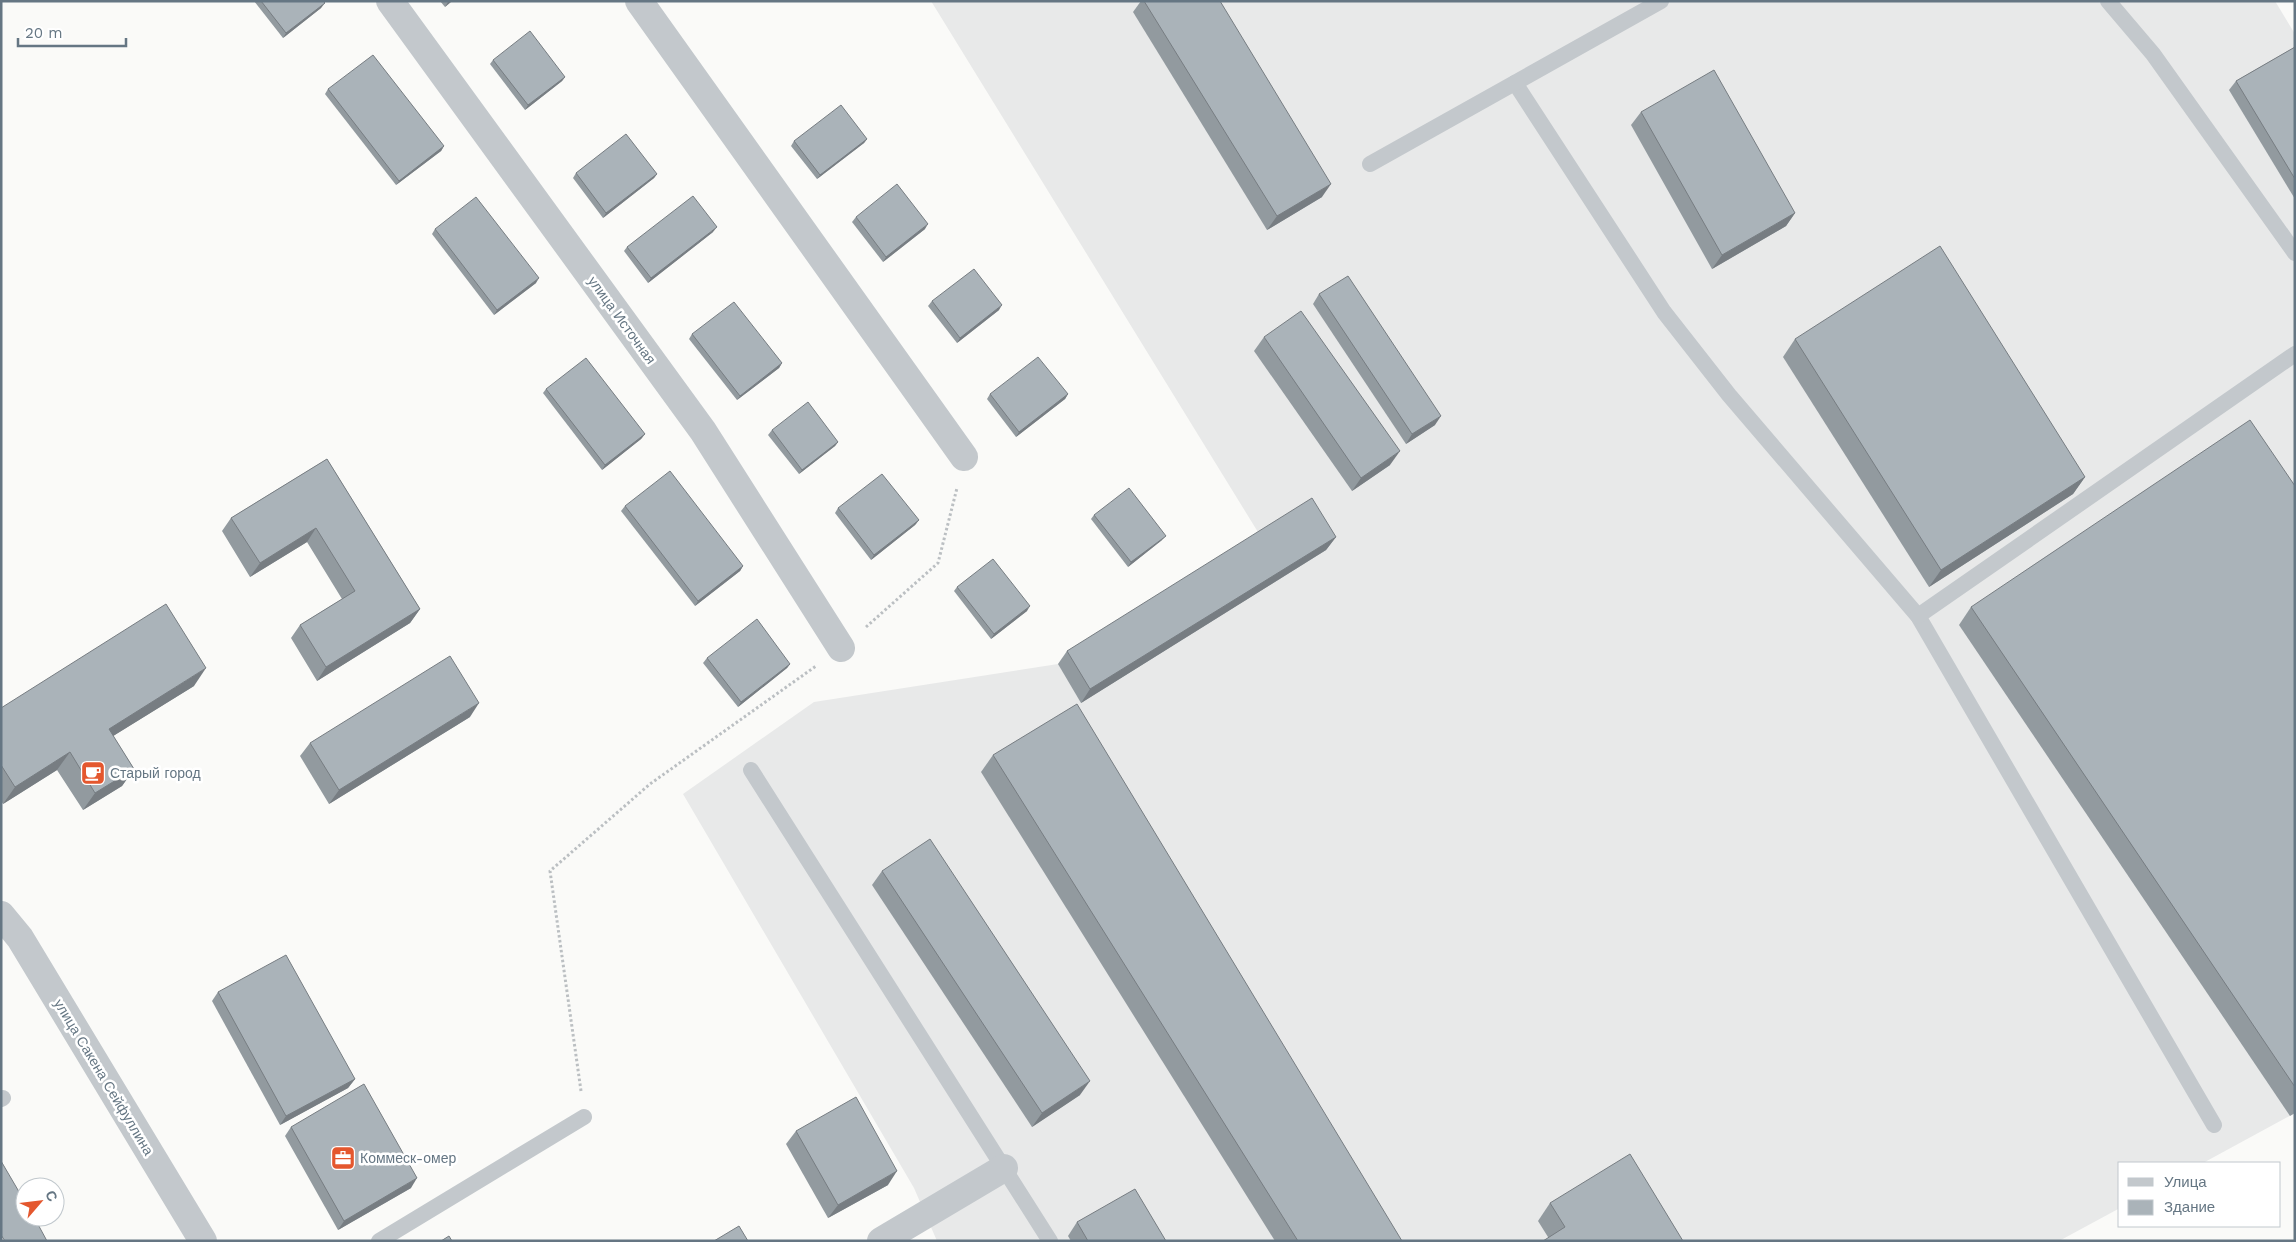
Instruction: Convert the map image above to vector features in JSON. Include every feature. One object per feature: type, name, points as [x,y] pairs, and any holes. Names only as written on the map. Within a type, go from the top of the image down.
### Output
[{"type":"street","name":"улица Источная","points":[[390,1],[703,431],[842,648]]},
{"type":"street","points":[[639,1],[964,457]]},
{"type":"street","name":"улица Сакена Сейфуллина","points":[[1,916],[20,938],[202,1241]]},
{"type":"street","points":[[881,1241],[1004,1168]]},
{"type":"lane","points":[[1370,164],[1661,1]]},
{"type":"lane","points":[[2108,1],[2153,54],[2295,253]]},
{"type":"lane","points":[[1515,83],[1664,312],[1729,395],[1918,616],[2214,1125]]},
{"type":"lane","points":[[1918,616],[2295,354]]},
{"type":"lane","points":[[751,770],[1050,1241]]},
{"type":"lane","points":[[379,1241],[584,1117]]},
{"type":"path","points":[[584,1117],[550,871],[650,784],[842,648],[938,563],[964,457]]},
{"type":"shaded area","points":[[931,1],[2275,1],[2295,34],[2295,1113],[2205,1162],[2118,1162],[2118,1209],[2059,1241],[937,1241],[914,1188],[683,794],[814,702],[1058,664],[1261,537]]},
{"type":"building","points":[[261,1],[323,1],[325,3],[286,33]]},
{"type":"building","points":[[1144,1],[1220,1],[1331,184],[1277,216]]},
{"type":"building","points":[[530,31],[565,77],[528,105],[493,60]]},
{"type":"building","points":[[2295,47],[2295,179],[2236,81]]},
{"type":"building","points":[[373,55],[444,146],[399,181],[328,89]]},
{"type":"building","points":[[1714,70],[1795,213],[1722,255],[1641,112]]},
{"type":"building","points":[[841,105],[867,139],[820,175],[794,141]]},
{"type":"building","points":[[626,134],[657,174],[606,213],[576,173]]},
{"type":"building","points":[[897,184],[928,224],[886,257],[856,217]]},
{"type":"building","points":[[693,196],[717,227],[651,278],[627,247]]},
{"type":"building","points":[[476,197],[539,278],[497,310],[435,229]]},
{"type":"building","points":[[1940,246],[2085,477],[1941,570],[1795,339]]},
{"type":"building","points":[[974,269],[1002,305],[960,338],[932,301]]},
{"type":"building","points":[[1348,276],[1441,416],[1412,434],[1319,294]]},
{"type":"building","points":[[734,302],[782,363],[740,396],[692,334]]},
{"type":"building","points":[[1301,311],[1400,451],[1361,478],[1264,337]]},
{"type":"building","points":[[1038,357],[1068,394],[1019,432],[990,394]]},
{"type":"building","points":[[586,358],[645,434],[605,465],[546,389]]},
{"type":"building","points":[[808,402],[838,442],[802,470],[772,430]]},
{"type":"building","points":[[2250,420],[2295,486],[2295,1087],[1971,607]]},
{"type":"building","points":[[327,459],[420,609],[326,667],[300,625],[355,591],[316,528],[260,563],[231,518]]},
{"type":"building","points":[[670,471],[743,566],[698,601],[625,506]]},
{"type":"building","points":[[882,474],[919,520],[874,555],[838,508]]},
{"type":"building","points":[[1129,488],[1166,536],[1131,562],[1094,515]]},
{"type":"building","points":[[1312,498],[1336,537],[1090,689],[1067,651]]},
{"type":"building","points":[[993,559],[1030,606],[994,634],[957,587]]},
{"type":"building","points":[[166,604],[206,668],[109,729],[134,769],[95,793],[70,752],[15,787],[1,765],[1,708]]},
{"type":"building","points":[[757,619],[790,664],[741,702],[707,658]]},
{"type":"building","points":[[450,656],[479,703],[339,790],[310,743]]},
{"type":"building","points":[[1077,704],[1402,1241],[1298,1241],[993,755]]},
{"type":"building","points":[[930,839],[1090,1081],[1042,1113],[882,871]]},
{"type":"building","points":[[286,955],[355,1079],[286,1116],[218,992]]},
{"type":"building","points":[[364,1084],[417,1178],[344,1221],[291,1127]]},
{"type":"building","points":[[856,1097],[897,1171],[838,1205],[796,1131]]},
{"type":"building","points":[[1630,1154],[1683,1241],[1543,1241],[1565,1227],[1550,1203]]},
{"type":"building","points":[[1,1161],[15,1185],[15,1227],[39,1227],[47,1241],[5,1241],[1,1235]]},
{"type":"building","points":[[1135,1189],[1166,1241],[1088,1241],[1077,1222]]},
{"type":"building","points":[[739,1226],[748,1241],[714,1241]]},
{"type":"building","points":[[449,1236],[452,1241],[441,1241]]},
{"type":"place","name":"Старый город","points":[[93,773]]},
{"type":"place","name":"Коммеск-омер","points":[[343,1158]]}]
